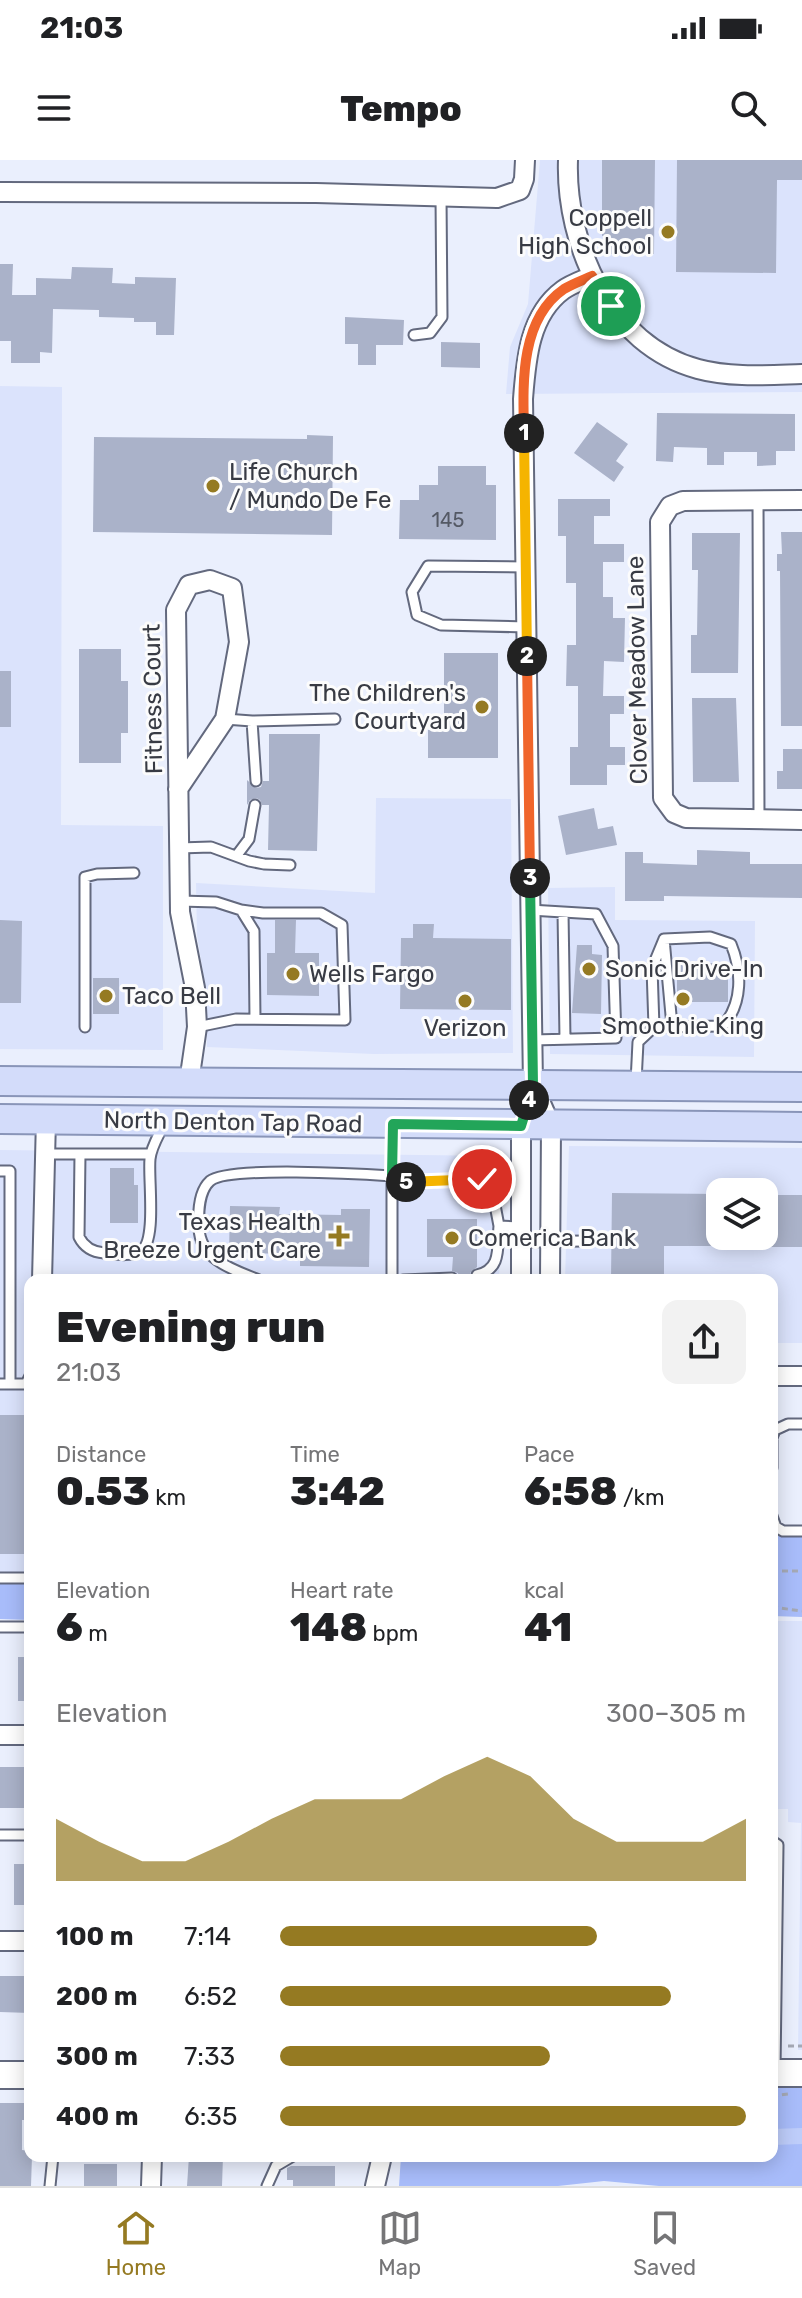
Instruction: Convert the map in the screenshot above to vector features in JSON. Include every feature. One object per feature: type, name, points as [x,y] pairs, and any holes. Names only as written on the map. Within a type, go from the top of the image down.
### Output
[{"type":"main road","name":"North Denton Tap Road","points":[[0,1081],[802,1087]]},
{"type":"main road","points":[[0,1104],[27,1102],[48,1081]]},
{"type":"main road","points":[[46,1119],[50,1105],[64,1094],[134,1092],[180,1082]]},
{"type":"main road","name":"North Denton Tap Road","points":[[0,1119],[802,1127]]},
{"type":"street","points":[[0,192],[497,198],[520,190],[525,160]]},
{"type":"street","points":[[568,160],[571,211],[580,246],[592,276],[630,328],[674,361],[717,373],[802,374]]},
{"type":"street","points":[[521,1274],[521,1126],[533,1085],[523,399],[527,350],[543,311],[563,290],[592,276]]},
{"type":"street","points":[[758,500],[802,500]]},
{"type":"street","name":"Clover Meadow Lane","points":[[758,500],[683,501],[670,506],[660,522],[663,798],[674,813],[686,818],[759,819]]},
{"type":"street","name":"Fitness Court","points":[[178,789],[225,719],[239,642],[232,588],[210,580],[189,585],[176,610],[178,789],[180,901],[195,988],[197,1027],[180,1082]]},
{"type":"street","points":[[759,819],[802,820]]},
{"type":"street","points":[[533,1085],[551,1126],[550,1274]]},
{"type":"street","points":[[42,1274],[46,1119]]},
{"type":"street","points":[[778,1376],[802,1376]]},
{"type":"street","points":[[0,1735],[24,1735]]},
{"type":"street","points":[[0,1941],[24,1941]]},
{"type":"street","points":[[778,2073],[802,2073]]},
{"type":"street","points":[[0,2075],[24,2075]]},
{"type":"street","points":[[151,2186],[152,2162]]},
{"type":"street","points":[[375,2186],[381,2162]]},
{"type":"lane","points":[[414,335],[430,333],[442,317],[441,196]]},
{"type":"lane","points":[[758,500],[759,819]]},
{"type":"lane","points":[[526,567],[428,566],[412,592],[417,615],[441,625],[526,627]]},
{"type":"lane","points":[[225,719],[335,719]]},
{"type":"lane","points":[[252,721],[256,781]]},
{"type":"lane","points":[[237,855],[249,839],[255,805]]},
{"type":"lane","points":[[179,848],[211,847],[249,861],[290,865]]},
{"type":"lane","points":[[85,1027],[85,877],[134,873]]},
{"type":"lane","points":[[180,901],[216,902],[263,913],[321,913],[342,925],[345,1020],[236,1019],[197,1027]]},
{"type":"lane","points":[[241,910],[254,931],[255,1019]]},
{"type":"lane","points":[[530,910],[596,914],[613,946],[616,1038]]},
{"type":"lane","points":[[563,912],[565,1039]]},
{"type":"lane","points":[[636,1085],[638,1042],[654,1027],[723,1026],[735,1012],[739,965],[731,944],[710,937],[664,939]]},
{"type":"lane","points":[[664,939],[672,1026]]},
{"type":"lane","points":[[654,1027],[652,968],[664,939]]},
{"type":"lane","points":[[532,1040],[616,1038],[638,1042]]},
{"type":"lane","points":[[80,1154],[79,1237],[82,1244],[93,1251],[128,1255],[141,1250],[148,1243],[150,1154],[165,1122]]},
{"type":"lane","points":[[392,1274],[393,1124]]},
{"type":"lane","points":[[46,1154],[150,1154]]},
{"type":"lane","points":[[0,1171],[10,1171],[5,1384]]},
{"type":"lane","points":[[242,1274],[206,1251],[199,1231],[203,1189],[212,1179],[227,1175],[287,1172],[392,1176],[401,1181],[422,1183],[482,1179],[491,1184],[499,1226],[495,1265],[489,1272],[481,1274]]},
{"type":"lane","points":[[499,1226],[550,1241],[583,1241]]},
{"type":"lane","points":[[778,1423],[802,1424]]},
{"type":"lane","points":[[778,1429],[788,1424]]},
{"type":"lane","points":[[778,1528],[802,1531]]},
{"type":"lane","points":[[0,1578],[24,1578]]},
{"type":"lane","points":[[0,1627],[24,1627]]},
{"type":"lane","points":[[0,1835],[24,1835]]},
{"type":"lane","points":[[50,2186],[52,2162]]},
{"type":"lane","points":[[267,2186],[276,2166],[283,2162]]},
{"type":"path","points":[[778,1571],[802,1571]]},
{"type":"path","points":[[778,1608],[802,1611]]},
{"type":"shaded area","name":"Coppell High School","points":[[540,160],[802,160],[802,392],[506,394],[510,347],[528,304]]},
{"type":"shaded area","points":[[0,386],[62,387],[61,825],[163,826],[163,1050],[0,1049]]},
{"type":"shaded area","points":[[376,798],[511,799],[513,1053],[374,1054],[207,1047],[206,991],[197,935],[196,883],[375,893]]},
{"type":"shaded area","points":[[615,887],[615,920],[755,921],[754,1057],[550,1054],[548,888]]},
{"type":"shaded area","points":[[569,1146],[802,1148],[802,1343],[778,1343],[778,1274],[565,1274]]},
{"type":"shaded area","points":[[0,1150],[503,1156],[499,1274],[24,1274],[24,1589],[0,1590]]},
{"type":"shaded area","points":[[778,1531],[802,1533],[802,1617],[778,1616]]},
{"type":"shaded area","points":[[24,1583],[24,1620],[0,1619],[0,1584]]},
{"type":"shaded area","points":[[778,1621],[802,1621],[802,2050],[798,2050],[801,1823],[788,1822],[788,1809],[778,1809]]},
{"type":"shaded area","points":[[778,2085],[802,2086],[802,2186],[659,2186],[604,2181],[558,2186],[399,2186],[401,2162],[778,2162]]},
{"type":"building","points":[[602,160],[655,160],[654,254],[608,254],[608,236],[602,236]]},
{"type":"building","points":[[677,160],[802,160],[802,180],[777,180],[776,273],[676,272]]},
{"type":"building","points":[[0,264],[13,264],[12,295],[36,295],[36,278],[71,279],[72,267],[113,268],[112,283],[135,284],[135,277],[176,278],[174,335],[156,335],[156,322],[99,317],[99,310],[53,309],[52,353],[40,352],[40,363],[11,363],[11,341],[0,341]]},
{"type":"building","points":[[345,317],[404,320],[403,345],[376,345],[376,365],[358,365],[358,344],[345,344]]},
{"type":"building","points":[[441,342],[480,343],[480,368],[441,367]]},
{"type":"building","points":[[657,413],[795,414],[795,451],[776,451],[776,465],[757,466],[757,452],[724,452],[724,465],[707,465],[707,448],[674,447],[673,462],[656,461]]},
{"type":"building","points":[[597,422],[628,444],[616,461],[624,467],[614,482],[574,453]]},
{"type":"building","name":"Life Church / Mundo De Fe","points":[[307,435],[333,436],[332,535],[93,532],[94,437],[307,439]]},
{"type":"building","points":[[438,466],[486,466],[486,485],[496,485],[496,540],[399,539],[400,500],[419,500],[419,485],[438,485]]},
{"type":"building","points":[[558,499],[610,499],[610,516],[594,516],[594,544],[624,544],[624,562],[603,562],[603,597],[613,597],[613,618],[625,618],[624,662],[604,661],[603,696],[624,696],[624,714],[610,714],[610,747],[625,747],[625,765],[607,765],[607,785],[570,785],[570,747],[578,747],[578,686],[566,686],[567,645],[576,645],[576,583],[566,583],[566,536],[558,536]]},
{"type":"building","points":[[781,532],[802,532],[802,726],[781,726],[780,571],[777,571],[777,554],[782,554]]},
{"type":"building","points":[[692,533],[740,533],[738,673],[691,673],[691,635],[697,635],[698,570],[692,570]]},
{"type":"building","points":[[79,649],[121,649],[121,681],[128,681],[128,733],[121,733],[121,763],[79,763]]},
{"type":"building","points":[[444,653],[498,653],[498,758],[428,758],[428,730],[444,730]]},
{"type":"building","points":[[0,671],[11,671],[11,727],[0,727]]},
{"type":"building","points":[[692,698],[736,698],[739,782],[693,782]]},
{"type":"building","points":[[269,734],[320,734],[317,851],[268,850],[269,805],[262,805],[256,798],[247,805],[247,780],[256,788],[261,787],[263,781],[269,781]]},
{"type":"building","points":[[783,749],[802,749],[802,789],[777,789],[777,771],[783,771]]},
{"type":"building","points":[[594,808],[598,829],[613,826],[617,845],[566,855],[558,816]]},
{"type":"building","points":[[697,850],[750,852],[750,864],[802,864],[802,898],[664,896],[664,901],[625,901],[625,852],[643,852],[643,863],[697,865]]},
{"type":"building","points":[[0,920],[22,921],[21,1003],[0,1003]]},
{"type":"building","name":"Wells Fargo","points":[[275,920],[296,920],[295,953],[319,953],[319,996],[267,995],[267,953],[275,953]]},
{"type":"building","points":[[413,924],[434,924],[433,938],[511,939],[511,1010],[400,1009],[401,938],[413,938]]},
{"type":"building","name":"Sonic Drive-In","points":[[577,945],[592,945],[592,954],[602,955],[601,1014],[572,1013]]},
{"type":"building","points":[[677,963],[728,963],[728,1002],[677,1002]]},
{"type":"building","name":"Taco Bell","points":[[93,978],[119,978],[119,1014],[93,1014]]},
{"type":"building","points":[[110,1168],[134,1168],[134,1185],[138,1185],[138,1223],[110,1223]]},
{"type":"building","points":[[612,1193],[706,1194],[706,1246],[664,1246],[664,1274],[611,1274]]},
{"type":"building","points":[[778,1195],[802,1195],[802,1247],[778,1247]]},
{"type":"building","points":[[230,1206],[280,1207],[279,1214],[341,1215],[341,1209],[370,1209],[369,1267],[300,1266],[300,1257],[229,1252]]},
{"type":"building","name":"Comerica Bank","points":[[427,1219],[477,1219],[477,1267],[470,1274],[452,1271],[453,1257],[427,1257]]},
{"type":"building","points":[[0,1415],[24,1415],[24,1554],[0,1554]]},
{"type":"building","points":[[18,1657],[24,1657],[24,1701],[18,1701]]},
{"type":"building","points":[[0,1767],[24,1767],[24,1808],[0,1808]]},
{"type":"building","points":[[14,1864],[24,1864],[24,1905],[14,1905]]},
{"type":"building","points":[[0,1976],[24,1976],[24,2013],[0,2012]]},
{"type":"building","points":[[0,2103],[24,2103],[22,2150],[24,2162],[32,2162],[31,2186],[0,2186]]},
{"type":"building","points":[[189,2162],[223,2162],[222,2186],[187,2186]]},
{"type":"building","points":[[84,2164],[117,2164],[117,2186],[84,2186]]},
{"type":"building","points":[[335,2166],[335,2186],[293,2186],[293,2180],[287,2180],[287,2168]]},
{"type":"waterway","points":[[778,2137],[802,2136]]},
{"type":"place","name":"Coppell High School","points":[[668,232]]},
{"type":"place","name":"Life Church / Mundo De Fe","points":[[213,486]]},
{"type":"place","name":"The Children's Courtyard","points":[[482,707]]},
{"type":"place","name":"Sonic Drive-In","points":[[589,969]]},
{"type":"place","name":"Wells Fargo","points":[[293,974]]},
{"type":"place","name":"Taco Bell","points":[[106,996]]},
{"type":"place","name":"Smoothie King","points":[[683,999]]},
{"type":"place","name":"Verizon","points":[[465,1001]]},
{"type":"place","name":"Texas Health Breeze Urgent Care","points":[[339,1236]]},
{"type":"place","name":"Comerica Bank","points":[[452,1238]]},
{"type":"route","points":[[482,1179],[422,1183],[401,1181],[392,1176],[393,1124],[521,1126],[533,1085],[523,399],[527,350],[543,311],[563,290],[592,276],[611,306]]}]
